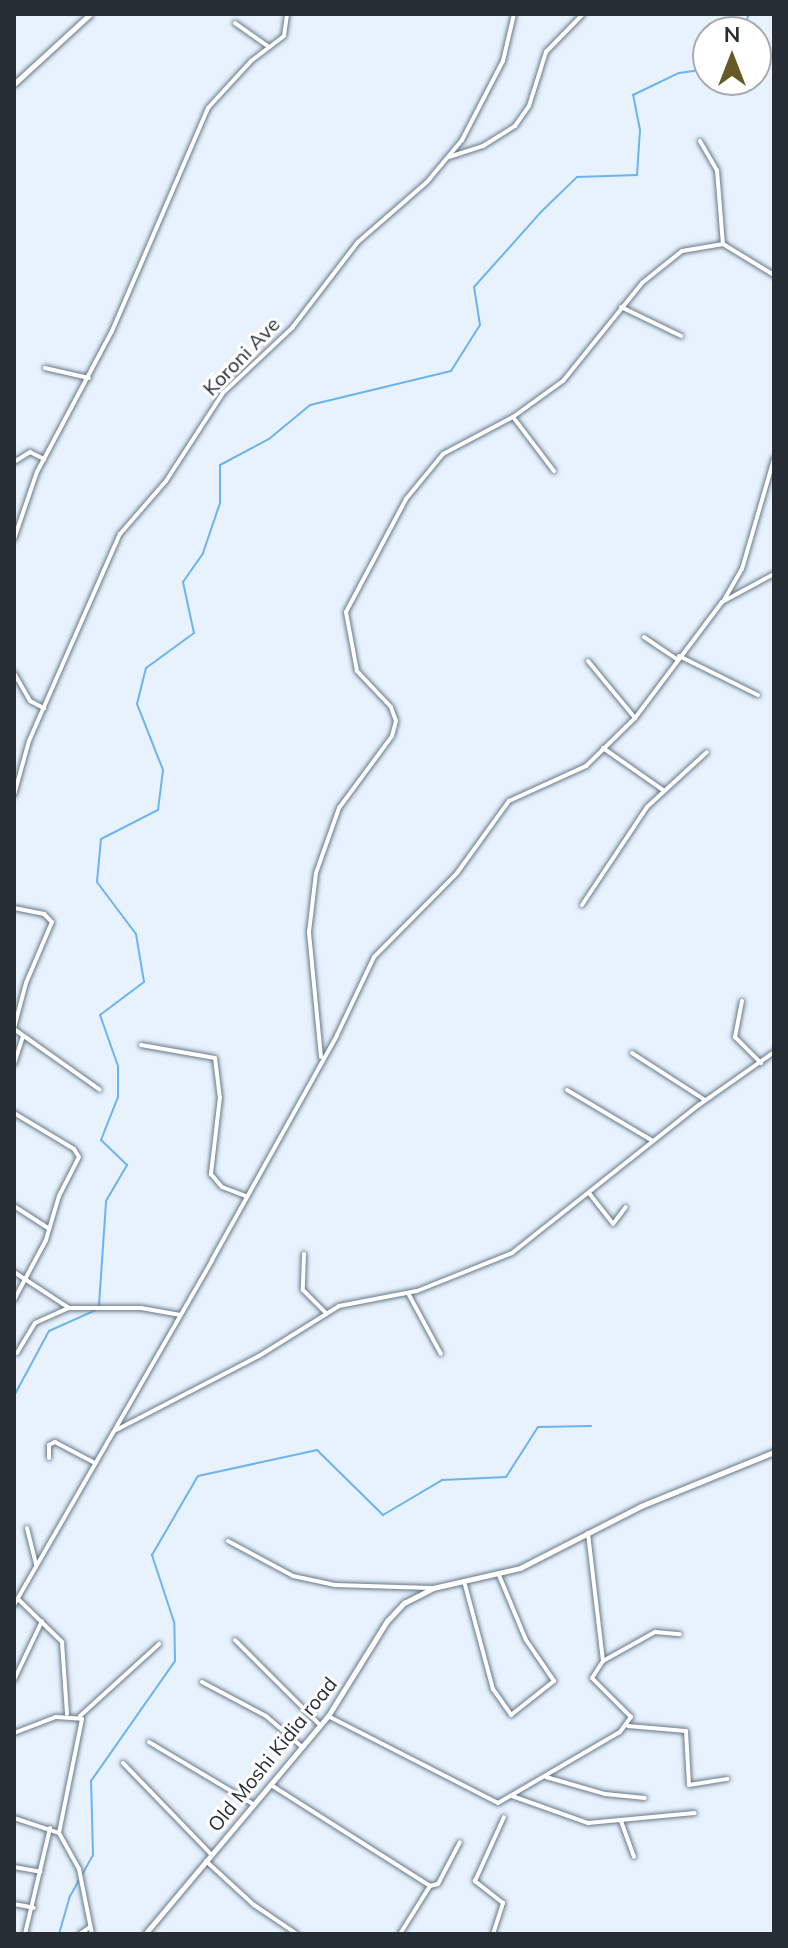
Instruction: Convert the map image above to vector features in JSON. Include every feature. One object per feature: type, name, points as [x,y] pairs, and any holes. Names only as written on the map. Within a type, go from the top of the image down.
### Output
[{"type":"street","points":[[14,84],[90,14]]},
{"type":"street","points":[[14,539],[44,459],[89,378],[208,108],[287,33],[287,14]]},
{"type":"street","name":"Koroni Ave","points":[[14,795],[17,772],[120,534],[166,481],[213,406],[292,328],[367,232],[449,157],[491,88],[514,14]]},
{"type":"street","points":[[449,157],[483,146],[515,126],[529,106],[546,52],[583,14]]},
{"type":"street","points":[[235,23],[269,47]]},
{"type":"street","points":[[700,141],[717,170],[723,244]]},
{"type":"street","points":[[322,1060],[309,932],[318,863],[349,789],[392,736],[396,721],[353,662],[347,607],[417,483],[443,454],[513,417],[563,381],[621,307],[675,255],[695,245],[723,244],[774,275]]},
{"type":"street","points":[[621,307],[681,336]]},
{"type":"street","points":[[45,368],[89,378]]},
{"type":"street","points":[[513,417],[554,471]]},
{"type":"street","points":[[14,462],[30,452],[44,459]]},
{"type":"street","points":[[14,1605],[181,1315],[322,1060],[374,957],[457,873],[509,801],[572,775],[635,718],[722,602],[742,569],[774,459]]},
{"type":"street","points":[[722,602],[774,574]]},
{"type":"street","points":[[644,637],[678,658],[758,695]]},
{"type":"street","points":[[588,661],[635,718]]},
{"type":"street","points":[[14,673],[30,701],[44,708]]},
{"type":"street","points":[[603,748],[664,791]]},
{"type":"street","points":[[582,905],[664,791],[707,752]]},
{"type":"street","points":[[14,908],[44,914],[52,922],[26,983],[14,1028],[100,1090]]},
{"type":"street","points":[[742,1001],[735,1037],[761,1063]]},
{"type":"street","points":[[14,1064],[23,1035]]},
{"type":"street","points":[[141,1045],[215,1058],[220,1097],[211,1174],[222,1187],[245,1196]]},
{"type":"street","points":[[116,1430],[259,1356],[326,1313],[348,1303],[408,1293],[512,1253],[705,1100],[774,1052]]},
{"type":"street","points":[[632,1053],[705,1100]]},
{"type":"street","points":[[567,1090],[653,1141]]},
{"type":"street","points":[[14,1113],[79,1154],[14,1300]]},
{"type":"street","points":[[589,1193],[611,1224],[626,1207]]},
{"type":"street","points":[[14,1206],[48,1228]]},
{"type":"street","points":[[304,1254],[303,1290],[326,1313]]},
{"type":"street","points":[[14,1272],[69,1308]]},
{"type":"street","points":[[408,1293],[441,1354]]},
{"type":"street","points":[[17,1353],[35,1323],[69,1308],[141,1308],[181,1315]]},
{"type":"street","points":[[49,1458],[49,1445],[55,1442],[95,1463]]},
{"type":"street","name":"Old Moshi Kidia road","points":[[145,1934],[328,1716],[393,1613],[433,1588],[499,1575],[774,1452]]},
{"type":"street","points":[[27,1528],[36,1565]]},
{"type":"street","points":[[588,1533],[603,1661]]},
{"type":"street","points":[[228,1541],[293,1576],[335,1585],[410,1583],[433,1588]]},
{"type":"street","points":[[464,1581],[493,1689],[511,1715],[554,1681],[523,1634],[499,1575]]},
{"type":"street","points":[[18,1599],[62,1642],[67,1715]]},
{"type":"street","points":[[14,1680],[43,1621]]},
{"type":"street","points":[[628,1726],[631,1717],[592,1678],[603,1661],[655,1632],[680,1634]]},
{"type":"street","points":[[235,1640],[320,1725]]},
{"type":"street","points":[[14,1733],[67,1715],[80,1716],[159,1644]]},
{"type":"street","points":[[202,1682],[266,1716],[302,1747]]},
{"type":"street","points":[[59,1833],[83,1722],[80,1716]]},
{"type":"street","points":[[328,1716],[484,1800],[498,1803],[628,1726],[686,1731],[689,1785],[728,1779]]},
{"type":"street","points":[[149,1742],[254,1805]]},
{"type":"street","points":[[123,1763],[211,1854]]},
{"type":"street","points":[[545,1777],[605,1794],[645,1798]]},
{"type":"street","points":[[271,1785],[430,1886]]},
{"type":"street","points":[[512,1796],[576,1821],[621,1821],[695,1813]]},
{"type":"street","points":[[493,1934],[503,1903],[475,1881],[504,1817]]},
{"type":"street","points":[[14,1820],[50,1827],[59,1833],[82,1878],[92,1934]]},
{"type":"street","points":[[621,1821],[634,1857]]},
{"type":"street","points":[[25,1934],[34,1908],[50,1827]]},
{"type":"street","points":[[400,1934],[430,1886],[438,1884],[460,1842]]},
{"type":"street","points":[[205,1860],[254,1905],[297,1934]]},
{"type":"street","points":[[14,1867],[41,1872]]},
{"type":"street","points":[[14,1904],[34,1908]]},
{"type":"street","points":[[80,1934],[90,1927]]},
{"type":"waterway","points":[[99,1305],[106,1201],[127,1165],[101,1140],[118,1097],[118,1066],[100,1015],[144,982],[136,934],[97,882],[101,839],[158,810],[163,770],[137,704],[146,668],[194,633],[183,582],[203,553],[220,503],[220,465],[269,439],[310,405],[451,371],[480,325],[474,287],[577,177],[637,175],[640,130],[633,95],[679,73],[692,71]]},
{"type":"waterway","points":[[14,1396],[49,1331],[96,1310]]},
{"type":"waterway","points":[[59,1934],[69,1898],[93,1855],[91,1781],[175,1661],[174,1622],[152,1555],[198,1476],[317,1450],[383,1515],[442,1480],[506,1477],[538,1427],[591,1426]]}]
